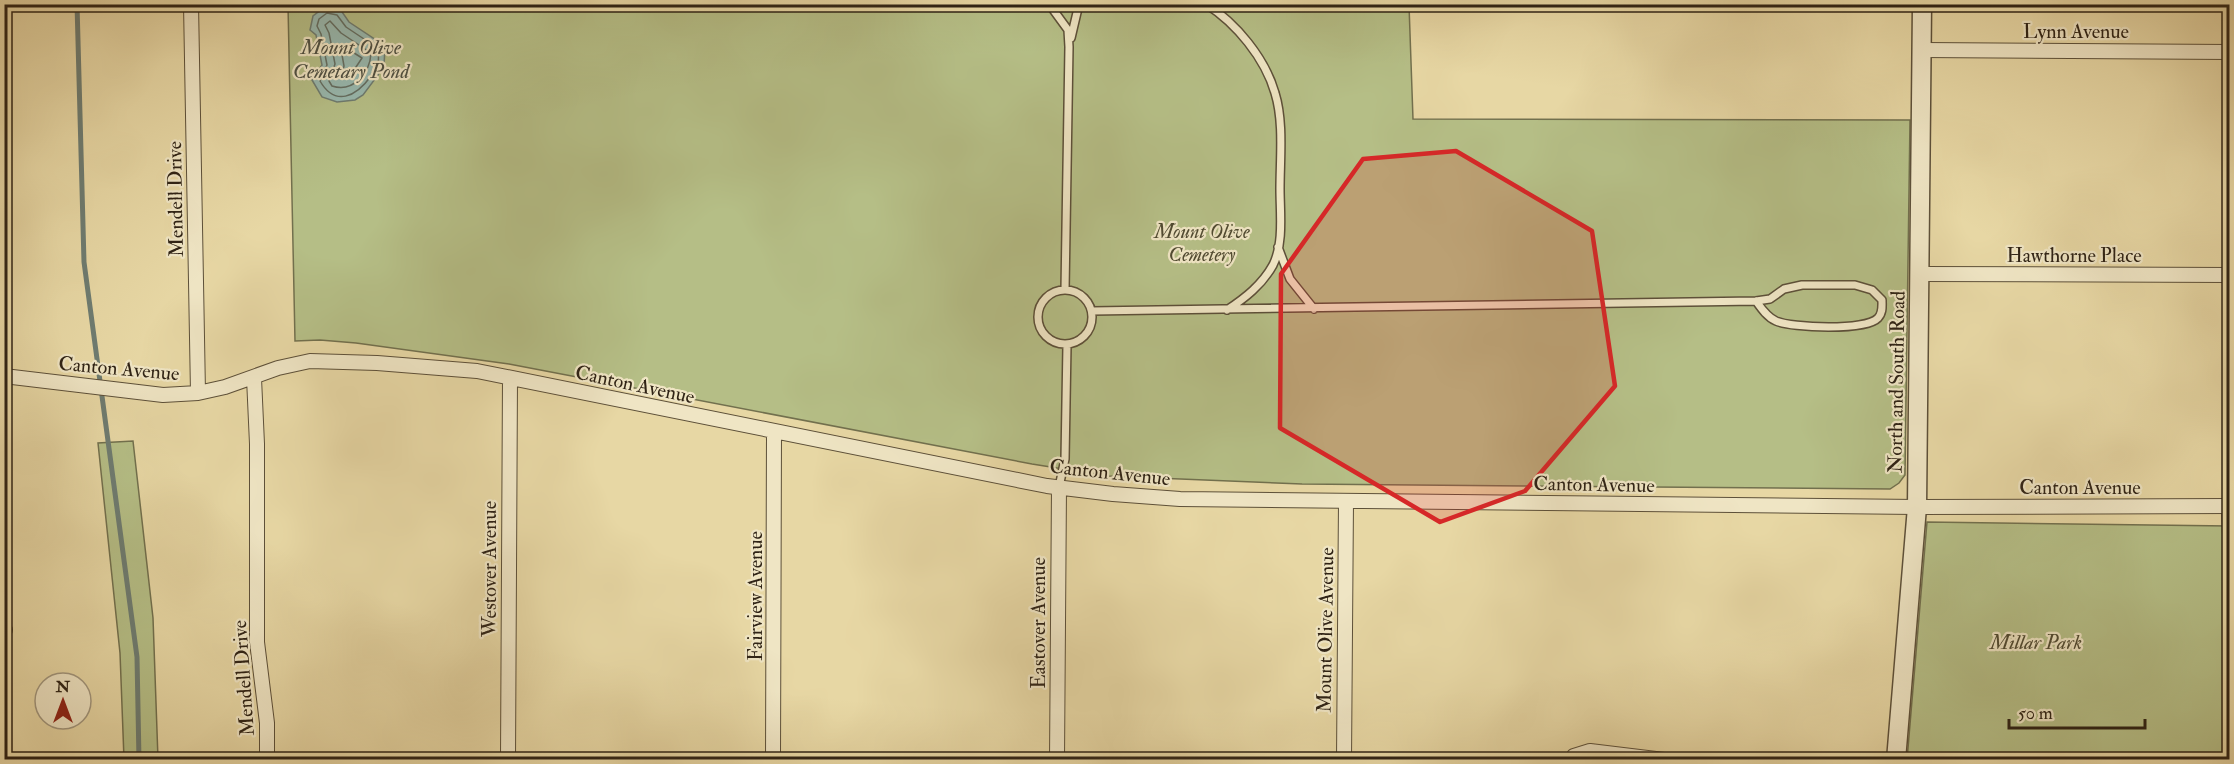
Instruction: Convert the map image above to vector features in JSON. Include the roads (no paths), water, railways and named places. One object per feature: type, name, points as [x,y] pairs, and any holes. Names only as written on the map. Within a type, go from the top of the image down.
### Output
[{"type":"street","name":"Mendell Drive","points":[[191,4],[198,393]]},
{"type":"street","name":"North and South Road","points":[[1896,759],[1917,507],[1922,4]]},
{"type":"street","name":"Lynn Avenue","points":[[1922,50],[2229,52]]},
{"type":"street","name":"Hawthorne Place","points":[[1919,274],[2229,274]]},
{"type":"street","name":"Canton Avenue","points":[[4,376],[164,395],[198,393],[254,378],[278,368],[310,361],[455,369],[1059,487],[1113,494],[1180,498],[1917,507],[2228,506]]},
{"type":"street","name":"Mendell Drive","points":[[254,378],[257,444],[257,642],[267,723],[267,759]]},
{"type":"street","name":"Westover Avenue","points":[[508,759],[510,378]]},
{"type":"street","name":"Fairview Avenue","points":[[773,759],[774,432]]},
{"type":"street","name":"Eastover Avenue","points":[[1057,759],[1059,487]]},
{"type":"street","name":"Mount Olive Avenue","points":[[1344,759],[1346,501]]},
{"type":"street","points":[[1573,759],[1574,756],[1590,751],[1664,759]]},
{"type":"lane","points":[[1050,4],[1068,30],[1070,46],[1065,290]]},
{"type":"lane","points":[[1070,46],[1079,4]]},
{"type":"lane","points":[[1206,4],[1223,15],[1241,34],[1266,71],[1275,93],[1279,118],[1280,228],[1278,247],[1273,265],[1251,294],[1227,310]]},
{"type":"lane","points":[[1278,247],[1290,279],[1314,309]]},
{"type":"lane","points":[[1092,311],[1756,301],[1770,299],[1784,289],[1802,285],[1855,285],[1872,290],[1882,300],[1882,310],[1877,319],[1864,325],[1790,326],[1773,320],[1756,301]]},
{"type":"lane","points":[[1065,290],[1074,291],[1082,296],[1089,303],[1092,311],[1090,330],[1076,343],[1067,345],[1058,344],[1049,339],[1039,326],[1038,317],[1043,301],[1049,295],[1065,290]]},
{"type":"lane","points":[[1059,487],[1065,459],[1067,345]]},
{"type":"lane","points":[[2228,506],[2229,541]]},
{"type":"water","name":"Mount Olive Cemetary Pond","points":[[326,6],[340,9],[349,22],[385,46],[384,67],[363,95],[355,100],[337,102],[322,97],[312,80],[322,65],[316,35],[310,30],[313,16]]},
{"type":"waterway","points":[[77,4],[84,262],[137,657],[139,760]]},
{"type":"park label","name":"Mount Olive Cemetery","points":[[1202,242]]},
{"type":"park label","name":"Millar Park","points":[[2036,642]]}]
